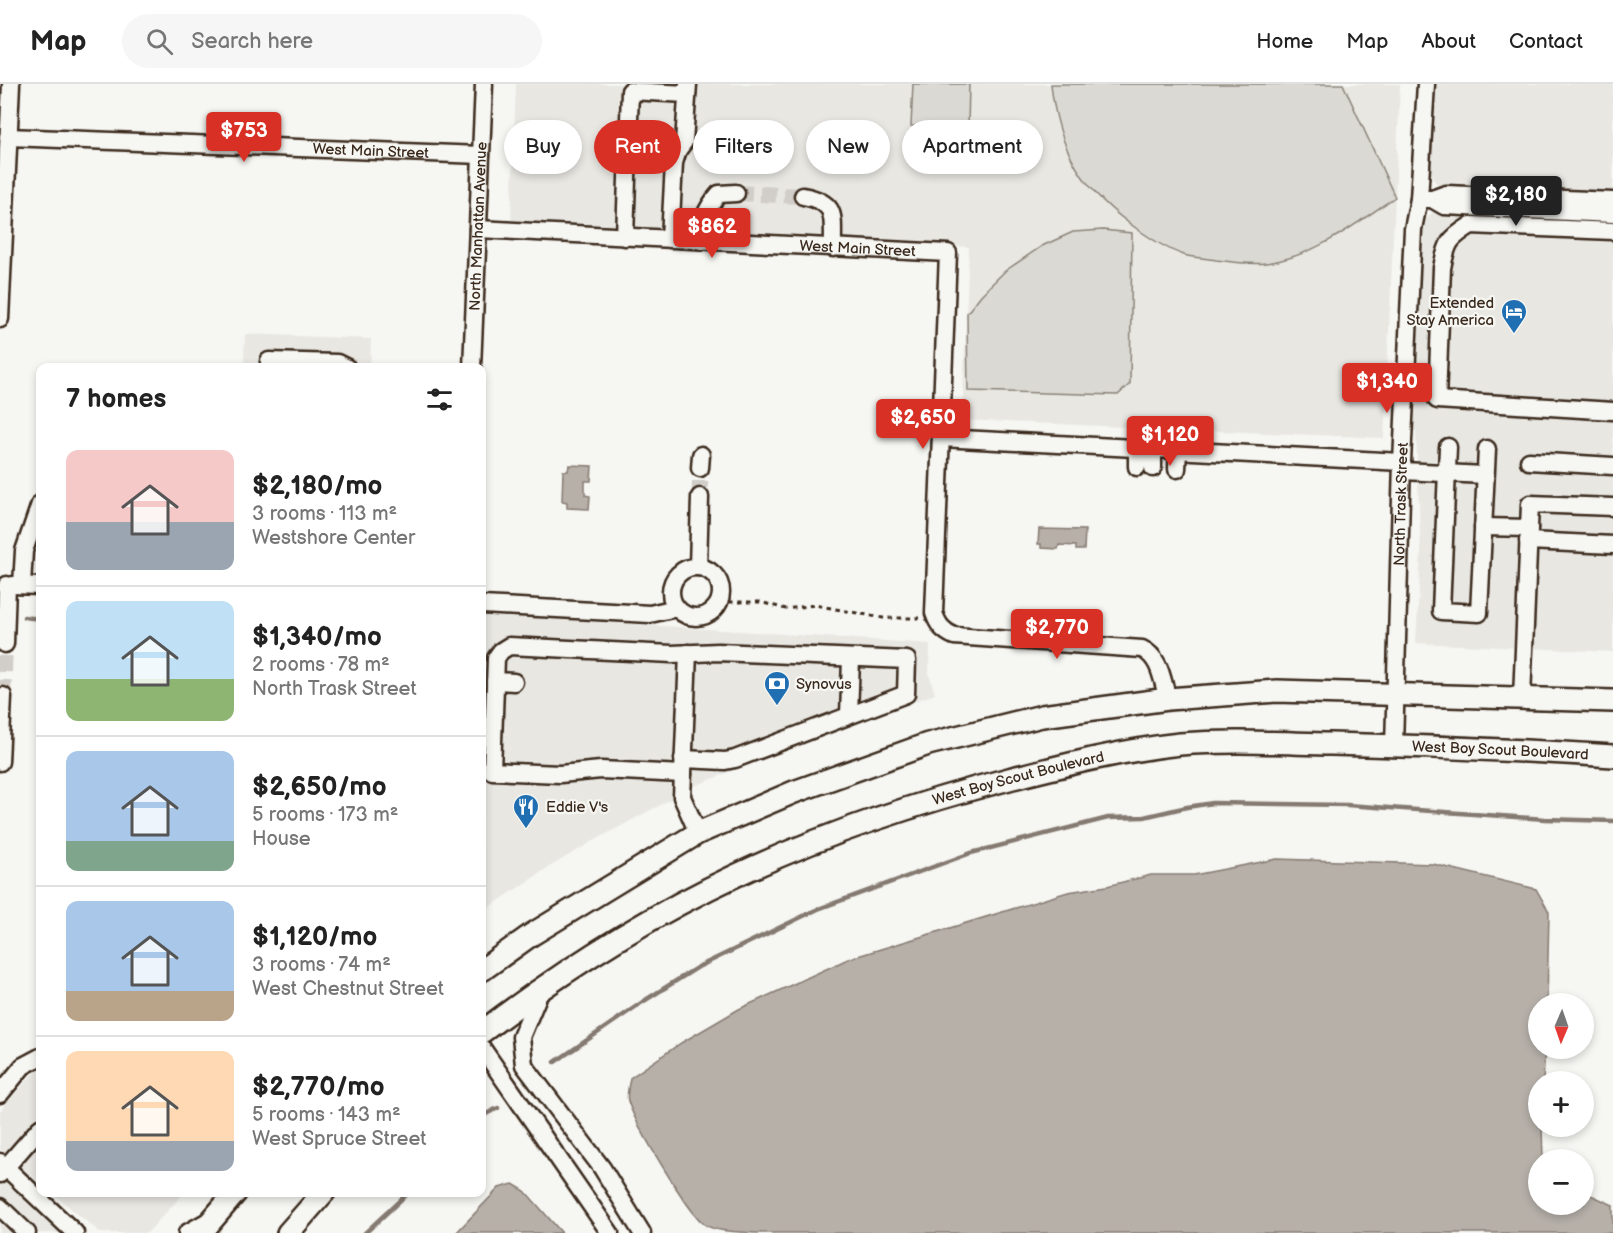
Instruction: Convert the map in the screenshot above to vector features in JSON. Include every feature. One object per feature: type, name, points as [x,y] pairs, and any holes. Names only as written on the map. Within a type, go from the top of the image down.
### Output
[{"type":"main road","points":[[486,967],[531,934],[698,833],[794,792],[928,744],[1042,716],[1168,699],[1277,691],[1613,701]]},
{"type":"main road","name":"West Boy Scout Boulevard","points":[[486,1029],[542,987],[658,917],[737,875],[823,838],[947,795],[1041,771],[1179,744],[1234,742],[1394,746],[1613,756]]},
{"type":"main road","points":[[208,1226],[232,1197]]},
{"type":"main road","points":[[288,1233],[320,1197]]},
{"type":"street","points":[[0,319],[5,141],[11,84]]},
{"type":"street","name":"North Manhattan Avenue","points":[[472,363],[484,84]]},
{"type":"street","name":"North Trask Street","points":[[1394,746],[1402,467],[1413,230],[1416,205],[1425,199],[1426,84]]},
{"type":"street","points":[[625,237],[630,91],[688,89],[684,142],[678,150],[674,163],[670,240]]},
{"type":"street","name":"West Main Street","points":[[5,141],[481,155]]},
{"type":"street","points":[[702,233],[703,218],[719,194],[736,193]]},
{"type":"street","points":[[1425,199],[1446,194],[1558,213],[1613,231]]},
{"type":"street","points":[[803,195],[820,199],[828,205],[832,215],[833,248]]},
{"type":"street","points":[[1613,201],[1558,213],[1471,225],[1451,237],[1442,268],[1437,400],[1613,411]]},
{"type":"street","points":[[1558,213],[1613,214]]},
{"type":"street","name":"West Main Street","points":[[478,230],[670,240],[702,233],[833,248],[948,253],[941,438]]},
{"type":"street","points":[[270,363],[270,361],[337,363]]},
{"type":"street","points":[[1168,699],[1158,664],[1150,653],[1142,649],[954,636],[945,632],[938,624],[934,613],[941,438],[1178,450],[1485,475]]},
{"type":"street","points":[[1448,447],[1441,611],[1479,613],[1486,449]]},
{"type":"street","points":[[1145,449],[1145,467]]},
{"type":"street","points":[[1178,450],[1178,469]]},
{"type":"street","points":[[1529,461],[1613,466]]},
{"type":"street","points":[[698,567],[700,496]]},
{"type":"street","points":[[1522,698],[1530,504],[1613,507]]},
{"type":"street","points":[[5,644],[10,585],[36,516]]},
{"type":"street","points":[[1483,527],[1613,545]]},
{"type":"street","points":[[698,567],[710,571],[720,584],[720,602],[715,609],[700,617],[683,614],[676,608],[671,593],[675,579],[686,568],[698,567]]},
{"type":"street","points":[[10,585],[36,586]]},
{"type":"street","points":[[486,605],[650,614],[676,608]]},
{"type":"street","points":[[509,646],[688,654],[718,652],[907,660],[906,694],[725,761],[560,774],[492,771],[488,721],[495,681],[496,658],[509,646]]},
{"type":"street","points":[[688,654],[681,797],[698,833]]},
{"type":"street","points":[[849,715],[851,659]]},
{"type":"street","points":[[495,681],[514,682]]},
{"type":"street","points":[[0,762],[3,696]]},
{"type":"street","points":[[542,987],[521,1037],[524,1065],[602,1168],[642,1233]]},
{"type":"street","points":[[486,1054],[610,1233]]},
{"type":"street","points":[[0,1094],[23,1066],[36,1059]]},
{"type":"street","points":[[36,1132],[2,1167],[74,1231]]},
{"type":"street","points":[[1,1211],[27,1233]]},
{"type":"street","points":[[188,1233],[208,1226]]},
{"type":"path","points":[[720,602],[760,602],[786,609],[815,605],[883,618],[924,618]]},
{"type":"shaded area","points":[[516,84],[1400,84],[1384,438],[962,420],[969,247],[511,223],[513,174],[582,174],[582,120],[515,120]]},
{"type":"shaded area","points":[[913,84],[969,84],[968,120],[911,120]]},
{"type":"shaded area","points":[[1051,84],[1343,84],[1395,197],[1334,238],[1284,260],[1247,263],[1184,255],[1166,248],[1120,217],[1089,185],[1067,150],[1060,130]]},
{"type":"shaded area","points":[[1435,84],[1613,84],[1613,197],[1445,189],[1439,186],[1433,179],[1431,170]]},
{"type":"shaded area","points":[[1434,211],[1613,219],[1613,652],[1416,643],[1421,553],[1416,431],[1410,430],[1421,229],[1424,221]]},
{"type":"shaded area","points":[[1103,230],[1132,233],[1130,384],[1118,395],[968,391],[967,313],[981,295],[1005,271],[1042,246],[1073,232]]},
{"type":"shaded area","points":[[245,334],[371,339],[370,363],[244,363]]},
{"type":"shaded area","points":[[569,465],[592,466],[591,481],[585,481],[585,495],[590,496],[589,509],[567,508],[567,502],[562,501],[563,471],[568,471]]},
{"type":"shaded area","points":[[1039,529],[1085,530],[1084,550],[1076,550],[1076,546],[1059,545],[1058,549],[1041,548],[1041,544],[1038,544]]},
{"type":"shaded area","points":[[486,614],[930,644],[929,674],[935,694],[837,728],[697,785],[549,867],[486,909]]},
{"type":"shaded area","points":[[1277,859],[1433,864],[1536,889],[1549,912],[1547,993],[1528,993],[1528,1059],[1544,1059],[1544,1071],[1528,1071],[1528,1137],[1542,1137],[1543,1149],[1528,1149],[1528,1215],[1594,1215],[1594,1196],[1613,1205],[1613,1233],[754,1233],[728,1231],[708,1227],[686,1202],[640,1128],[628,1101],[630,1078],[681,1043],[739,1009],[848,959],[1068,892],[1107,886],[1151,875],[1194,875]]},
{"type":"shaded area","points":[[36,1072],[36,1180],[0,1149],[0,1111]]},
{"type":"shaded area","points":[[0,1173],[68,1233],[0,1233]]},
{"type":"shaded area","points":[[513,1184],[525,1191],[562,1233],[456,1233],[499,1188]]},
{"type":"shaded area","points":[[57,1197],[180,1197],[147,1233],[101,1233]]},
{"type":"waterway","points":[[24,617],[36,618]]},
{"type":"waterway","points":[[555,1062],[698,967],[818,909],[971,853],[1108,818],[1144,817],[1213,803],[1347,805],[1545,819],[1613,821]]},
{"type":"waterway","points":[[486,1114],[498,1108]]},
{"type":"waterway","points":[[365,1233],[404,1197]]},
{"type":"tunnel","points":[[736,193],[803,196]]},
{"type":"tunnel","points":[[700,468],[700,497]]},
{"type":"tunnel","points":[[3,696],[5,644]]},
{"type":"place","name":"Extended Stay America","points":[[1514,335]]},
{"type":"place","name":"Synovus","points":[[777,707]]},
{"type":"place","name":"Eddie V's","points":[[526,830]]}]
